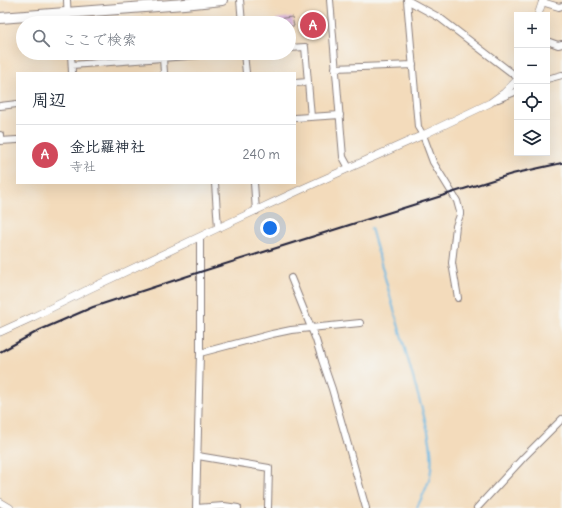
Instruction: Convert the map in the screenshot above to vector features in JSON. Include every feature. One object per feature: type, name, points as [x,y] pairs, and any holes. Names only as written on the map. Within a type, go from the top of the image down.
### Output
[{"type":"highway","points":[[85,16],[222,0]]},
{"type":"highway","points":[[0,18],[16,18]]},
{"type":"street","points":[[67,0],[68,16]]},
{"type":"street","points":[[240,0],[241,16]]},
{"type":"street","points":[[330,0],[343,157],[349,168]]},
{"type":"street","points":[[407,0],[418,127],[423,135],[433,162],[457,202],[460,212],[456,226],[452,264],[458,298]]},
{"type":"street","points":[[407,0],[440,18],[514,77]]},
{"type":"street","points":[[539,12],[542,1],[559,7],[562,6]]},
{"type":"street","points":[[550,42],[558,45],[562,44]]},
{"type":"street","points":[[296,48],[305,47],[311,117]]},
{"type":"street","points":[[72,60],[72,72]]},
{"type":"street","points":[[72,65],[137,60]]},
{"type":"street","points":[[163,60],[164,72]]},
{"type":"street","points":[[245,60],[246,72]]},
{"type":"street","points":[[335,68],[413,65]]},
{"type":"street","points":[[550,78],[562,75]]},
{"type":"street","points":[[296,83],[308,82]]},
{"type":"street","points":[[490,103],[504,93],[514,82]]},
{"type":"street","points":[[0,332],[200,238],[218,228],[514,92]]},
{"type":"street","points":[[0,106],[16,104]]},
{"type":"street","points":[[296,118],[340,115]]},
{"type":"street","points":[[0,135],[0,141],[16,140]]},
{"type":"street","points":[[215,184],[218,228]]},
{"type":"street","points":[[254,184],[256,211]]},
{"type":"street","points":[[200,238],[200,353],[196,508],[224,506],[238,508]]},
{"type":"street","points":[[291,278],[316,340],[332,389],[366,508]]},
{"type":"street","points":[[200,353],[291,330],[360,323]]},
{"type":"street","points":[[477,508],[524,457],[562,419]]},
{"type":"street","points":[[198,456],[269,468],[268,508]]},
{"type":"street","points":[[0,502],[10,508]]},
{"type":"building","points":[[318,18],[321,29],[309,32],[306,20]]},
{"type":"waterway","points":[[371,228],[430,441],[432,462],[430,476],[417,508]]},
{"type":"railway","points":[[0,352],[40,330],[93,307],[512,174],[562,163]]},
{"type":"place","name":"金比羅神社","points":[[313,25]]}]
